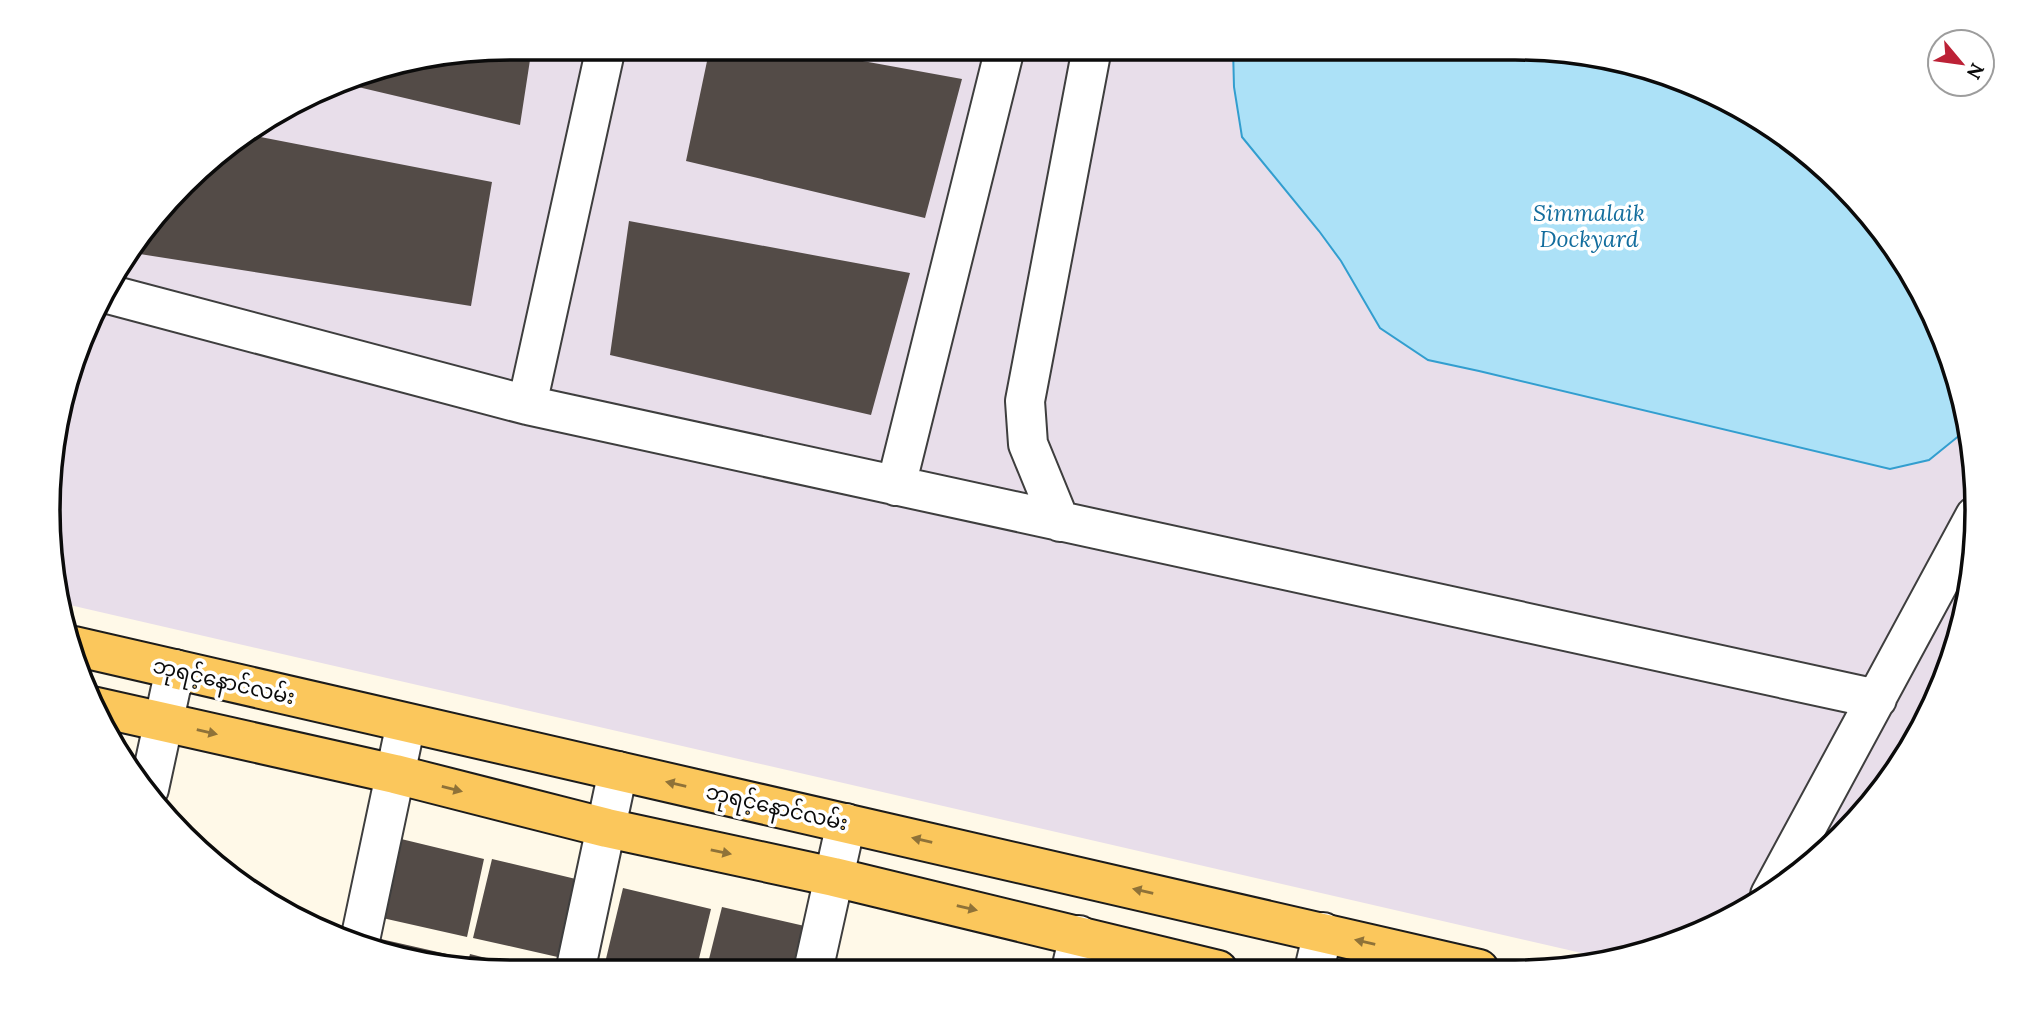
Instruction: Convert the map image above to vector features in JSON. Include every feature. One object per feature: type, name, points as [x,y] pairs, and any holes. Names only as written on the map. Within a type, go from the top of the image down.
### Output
[{"type":"main road","name":"ဘုရင့်နောင်လမ်း","points":[[81,648],[1441,960]]},
{"type":"main road","points":[[106,709],[395,774],[607,828],[834,877],[1075,953],[1134,960]]},
{"type":"street","points":[[527,405],[603,60]]},
{"type":"street","points":[[896,486],[1002,60]]},
{"type":"street","points":[[1060,522],[1028,444],[1025,401],[1090,60]]},
{"type":"street","points":[[114,296],[527,405],[1877,699]]},
{"type":"street","points":[[1783,870],[1964,536]]},
{"type":"street","points":[[151,781],[175,669]]},
{"type":"street","points":[[361,935],[406,723]]},
{"type":"street","points":[[578,960],[618,771]]},
{"type":"street","points":[[815,960],[846,823]]},
{"type":"street","points":[[1316,960],[1323,932]]},
{"type":"shaded area","points":[[481,60],[1543,60],[1602,68],[1659,83],[1739,120],[1788,153],[1833,191],[1889,260],[1918,311],[1941,365],[1949,393],[1961,451],[1964,539],[1956,598],[1941,655],[1930,682],[1889,760],[1853,807],[1811,849],[1764,885],[1739,900],[1659,937],[1588,954],[70,605],[60,539],[60,481],[68,422],[83,365],[106,311],[135,260],[171,213],[213,171],[260,135],[311,106],[365,83],[422,68]]},
{"type":"water","name":"Simmalaik Dockyard","points":[[1233,60],[1543,60],[1631,75],[1659,83],[1713,106],[1764,135],[1811,171],[1853,213],[1889,260],[1918,311],[1941,365],[1958,436],[1929,460],[1890,469],[1428,360],[1380,328],[1341,261],[1242,137],[1234,87]]},
{"type":"building","points":[[530,60],[520,125],[356,87],[393,75],[451,63]]},
{"type":"building","points":[[707,60],[857,60],[962,79],[925,218],[686,161]]},
{"type":"building","points":[[258,137],[492,182],[471,306],[140,254],[191,191]]},
{"type":"building","points":[[629,221],[910,273],[871,415],[610,355]]},
{"type":"building","points":[[397,838],[484,859],[467,937],[378,917]]},
{"type":"building","points":[[492,859],[580,880],[562,958],[473,938]]},
{"type":"building","points":[[623,888],[711,909],[699,960],[606,960]]},
{"type":"building","points":[[722,907],[809,927],[802,960],[709,960]]},
{"type":"building","points":[[372,937],[460,957],[422,952]]},
{"type":"building","points":[[470,954],[494,960],[481,960],[469,959]]}]
